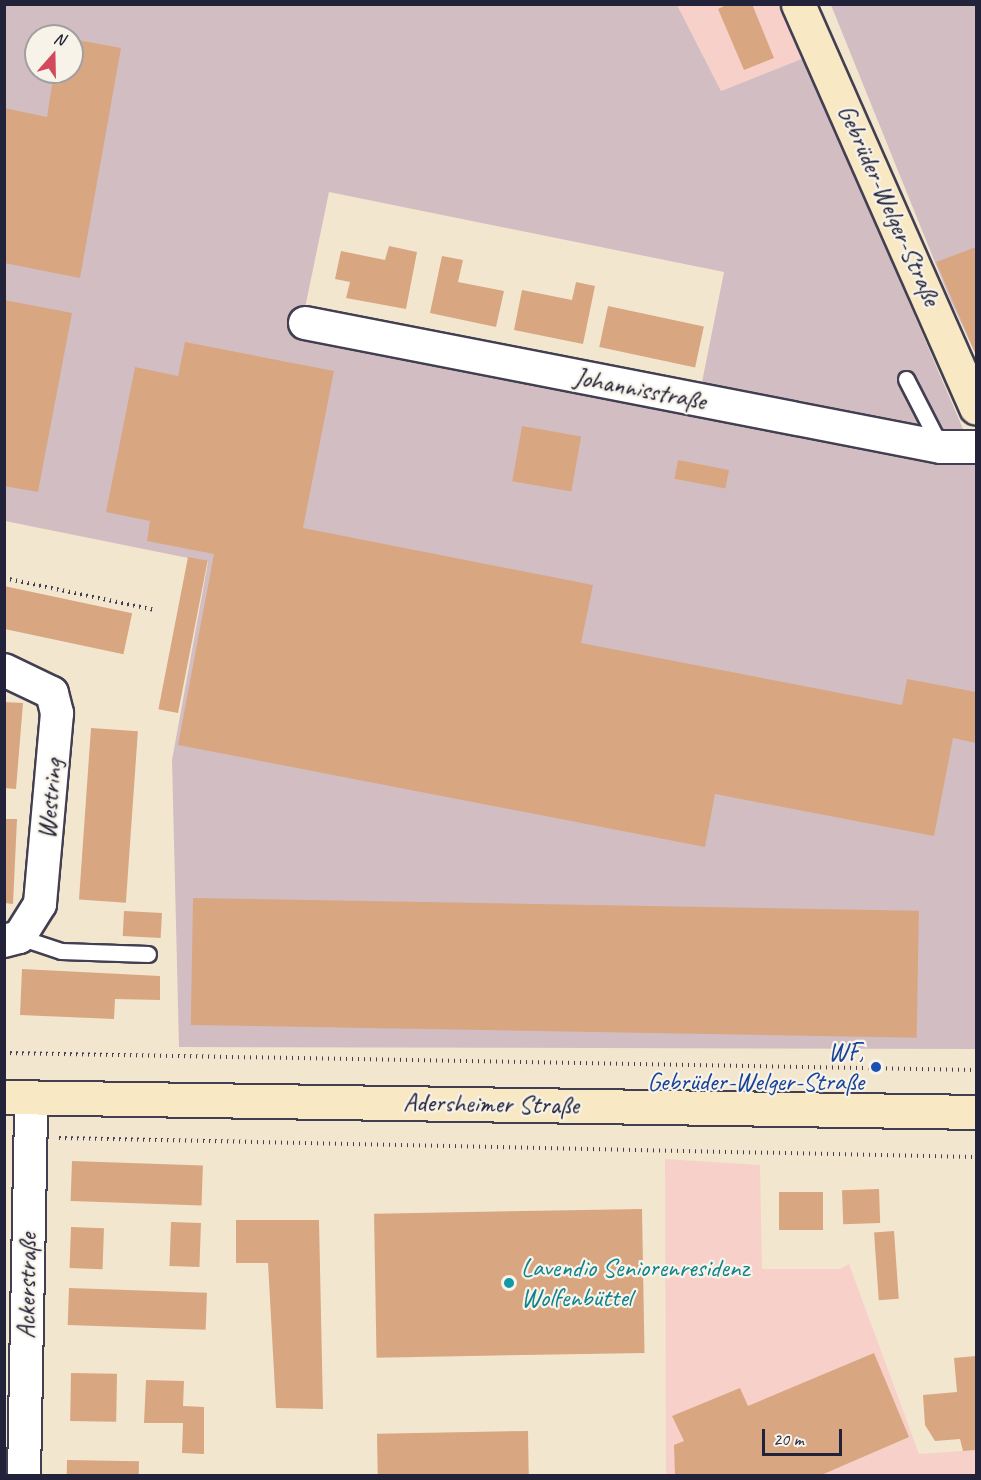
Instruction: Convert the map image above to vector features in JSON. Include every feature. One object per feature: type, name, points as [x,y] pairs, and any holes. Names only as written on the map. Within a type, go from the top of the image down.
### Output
[{"type":"main road","name":"Gebrüder-Welger-Straße","points":[[798,4],[976,407]]},
{"type":"main road","name":"Adersheimer Straße","points":[[18,1097],[976,1112]]},
{"type":"street","name":"Johannisstraße","points":[[305,323],[941,447],[976,447]]},
{"type":"street","name":"Westring","points":[[4,670],[52,693],[57,712],[40,904],[12,939]]},
{"type":"street","name":"Ackerstraße","points":[[18,1097],[30,1137],[24,1476]]},
{"type":"lane","points":[[906,379],[941,447]]},
{"type":"lane","points":[[12,939],[61,951],[148,954]]},
{"type":"path","points":[[4,579],[154,610]]},
{"type":"path","points":[[4,1053],[976,1071]]},
{"type":"path","points":[[30,1137],[976,1157]]},
{"type":"shaded area","points":[[4,5],[677,5],[721,91],[804,58],[976,459],[976,1049],[179,1047],[172,760],[208,562],[5,521]],"holes":[[[329,192],[724,272],[701,387],[305,308]]]},
{"type":"shaded area","points":[[677,5],[782,5],[804,58],[721,91]]},
{"type":"shaded area","points":[[831,5],[976,5],[976,355],[949,297]]},
{"type":"shaded area","points":[[665,1159],[760,1165],[762,1269],[840,1269],[849,1264],[919,1454],[976,1450],[976,1475],[666,1475]]},
{"type":"building","points":[[728,4],[752,4],[774,58],[744,70],[718,9]]},
{"type":"building","points":[[84,41],[121,48],[80,278],[4,263],[4,108],[47,117],[52,84],[84,84]]},
{"type":"building","points":[[389,246],[417,252],[406,309],[346,298],[350,282],[335,279],[341,251],[385,260]]},
{"type":"building","points":[[976,247],[976,355],[936,262]]},
{"type":"building","points":[[442,256],[463,260],[458,282],[504,291],[496,327],[430,313]]},
{"type":"building","points":[[576,282],[595,286],[583,344],[514,330],[522,290],[572,300]]},
{"type":"building","points":[[4,300],[72,313],[38,492],[4,486]]},
{"type":"building","points":[[608,306],[704,326],[695,367],[599,347]]},
{"type":"building","points":[[185,342],[334,371],[303,528],[593,585],[581,643],[902,705],[907,679],[976,692],[976,743],[953,738],[934,836],[715,794],[705,847],[178,745],[214,554],[147,541],[150,521],[106,512],[135,367],[178,376]]},
{"type":"building","points":[[522,426],[581,436],[571,492],[512,481]]},
{"type":"building","points":[[678,460],[729,470],[725,489],[674,479]]},
{"type":"building","points":[[188,557],[208,561],[178,713],[158,709]]},
{"type":"building","points":[[4,586],[132,613],[123,654],[4,629]]},
{"type":"building","points":[[4,702],[23,703],[16,789],[4,788]]},
{"type":"building","points":[[91,728],[138,731],[126,903],[79,900]]},
{"type":"building","points":[[4,819],[17,819],[13,904],[4,903]]},
{"type":"building","points":[[193,898],[919,911],[917,1038],[191,1025]]},
{"type":"building","points":[[124,911],[162,913],[161,938],[123,936]]},
{"type":"building","points":[[22,969],[160,976],[160,1000],[115,999],[114,1019],[20,1015]]},
{"type":"building","points":[[72,1161],[203,1166],[202,1206],[71,1201]]},
{"type":"building","points":[[879,1189],[880,1223],[843,1224],[842,1190]]},
{"type":"building","points":[[779,1192],[823,1192],[823,1230],[779,1230]]},
{"type":"building","name":"Lavendio Seniorenresidenz Wolfenbüttel","points":[[642,1209],[645,1353],[377,1358],[374,1214]]},
{"type":"building","points":[[236,1220],[319,1220],[323,1409],[276,1408],[268,1263],[236,1263]]},
{"type":"building","points":[[171,1222],[201,1223],[199,1267],[169,1266]]},
{"type":"building","points":[[71,1227],[104,1228],[103,1269],[70,1268]]},
{"type":"building","points":[[894,1231],[899,1299],[879,1300],[874,1232]]},
{"type":"building","points":[[69,1288],[207,1293],[206,1330],[68,1325]]},
{"type":"building","points":[[874,1353],[909,1437],[819,1476],[675,1476],[674,1445],[684,1441],[672,1416],[740,1388],[748,1406]]},
{"type":"building","points":[[976,1356],[976,1450],[963,1451],[960,1439],[935,1441],[925,1425],[923,1395],[957,1392],[954,1358]]},
{"type":"building","points":[[71,1373],[117,1374],[116,1422],[70,1421]]},
{"type":"building","points":[[146,1380],[184,1381],[183,1406],[204,1407],[204,1454],[182,1453],[183,1423],[144,1423]]},
{"type":"building","points":[[528,1431],[529,1476],[378,1476],[377,1434]]},
{"type":"building","points":[[67,1460],[139,1461],[139,1476],[67,1476]]},
{"type":"place","name":"WF, Gebrüder-Welger-Straße","points":[[876,1067]]},
{"type":"place","name":"Lavendio Seniorenresidenz Wolfenbüttel","points":[[509,1283]]}]
